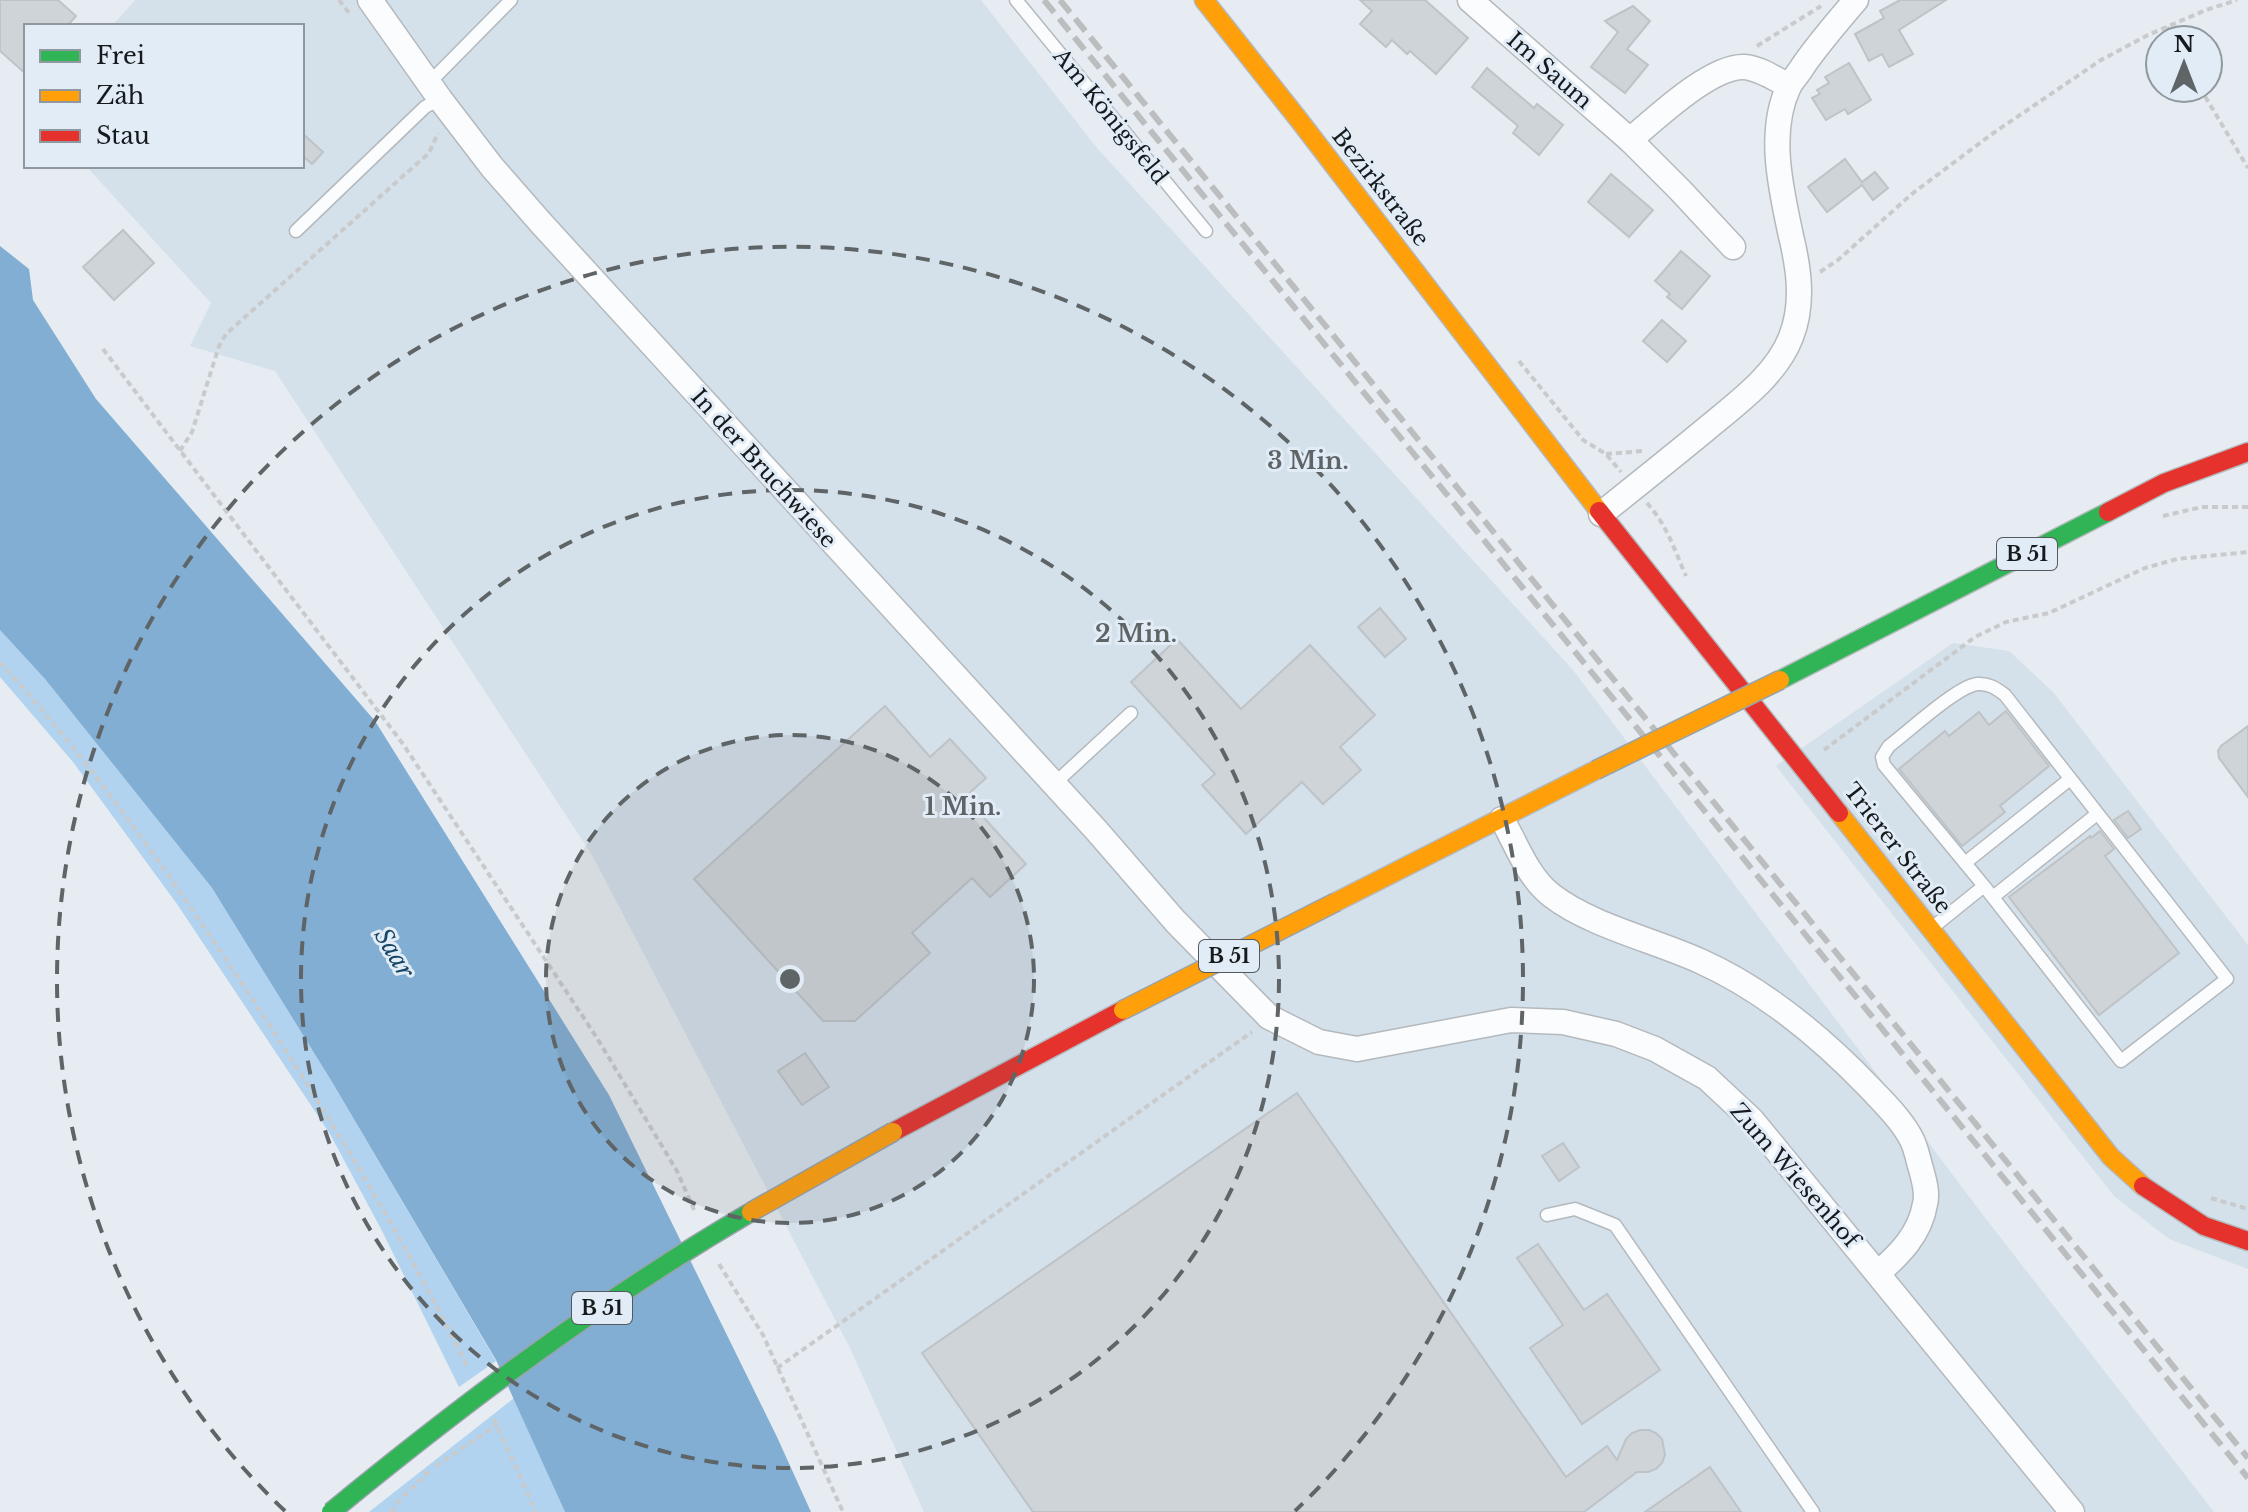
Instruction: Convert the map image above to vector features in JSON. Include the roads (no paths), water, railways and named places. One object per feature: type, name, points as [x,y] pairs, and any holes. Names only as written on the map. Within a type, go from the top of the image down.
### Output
[{"type":"main road","name":"Bezirkstraße","points":[[1204,0],[1601,514]]},
{"type":"main road","name":"B 51","points":[[331,1512],[419,1439],[637,1283],[756,1209],[893,1132],[1123,1010],[2164,483],[2248,454]]},
{"type":"main road","name":"Trierer Straße","points":[[1601,514],[2111,1157],[2132,1178],[2204,1226],[2248,1241]]},
{"type":"main road","name":"Trierer Straße","points":[[2167,1201],[2211,1217],[2248,1225]]},
{"type":"street","name":"In der Bruchwiese","points":[[370,0],[432,96],[492,167],[1175,921]]},
{"type":"street","name":"Im Saum","points":[[1470,0],[1630,140],[1733,247]]},
{"type":"street","points":[[1601,514],[1728,411],[1776,364],[1791,339],[1798,313],[1800,281],[1781,186],[1780,116],[1789,86],[1822,39],[1856,0]]},
{"type":"street","points":[[1630,140],[1707,79],[1727,70],[1743,67],[1762,72],[1789,86]]},
{"type":"street","points":[[1502,819],[1534,877],[1549,894],[1576,912],[1702,962],[1749,988],[1835,1052],[1891,1110],[1912,1140],[1924,1181],[1926,1203],[1916,1231],[1903,1251],[1878,1273]]},
{"type":"street","name":"Zum Wiesenhof","points":[[1175,921],[1269,1017],[1319,1042],[1357,1049],[1511,1020],[1563,1022],[1616,1034],[1655,1049],[1707,1078],[1752,1120],[2072,1512]]},
{"type":"lane","points":[[296,231],[432,96],[511,0]]},
{"type":"lane","name":"Am Königsfeld","points":[[1016,0],[1206,231]]},
{"type":"lane","points":[[1987,685],[2005,695],[2097,814],[2227,979],[2121,1061],[1993,897],[1884,765],[1882,757],[1889,746],[1963,688],[1987,685]]},
{"type":"lane","points":[[1054,784],[1131,713]]},
{"type":"lane","points":[[1965,863],[2070,779]]},
{"type":"lane","points":[[1993,897],[2097,814]]},
{"type":"lane","points":[[1930,930],[1984,886]]},
{"type":"lane","points":[[1547,1215],[1575,1209],[1615,1225],[1813,1512]]},
{"type":"water","name":"Saar","points":[[0,246],[29,269],[33,300],[96,399],[375,721],[609,1095],[811,1512],[565,1512],[496,1360],[332,1082],[212,888],[45,679],[0,630]]},
{"type":"railway","points":[[1044,0],[2248,1478]]},
{"type":"railway","points":[[1060,0],[2248,1458]]}]
